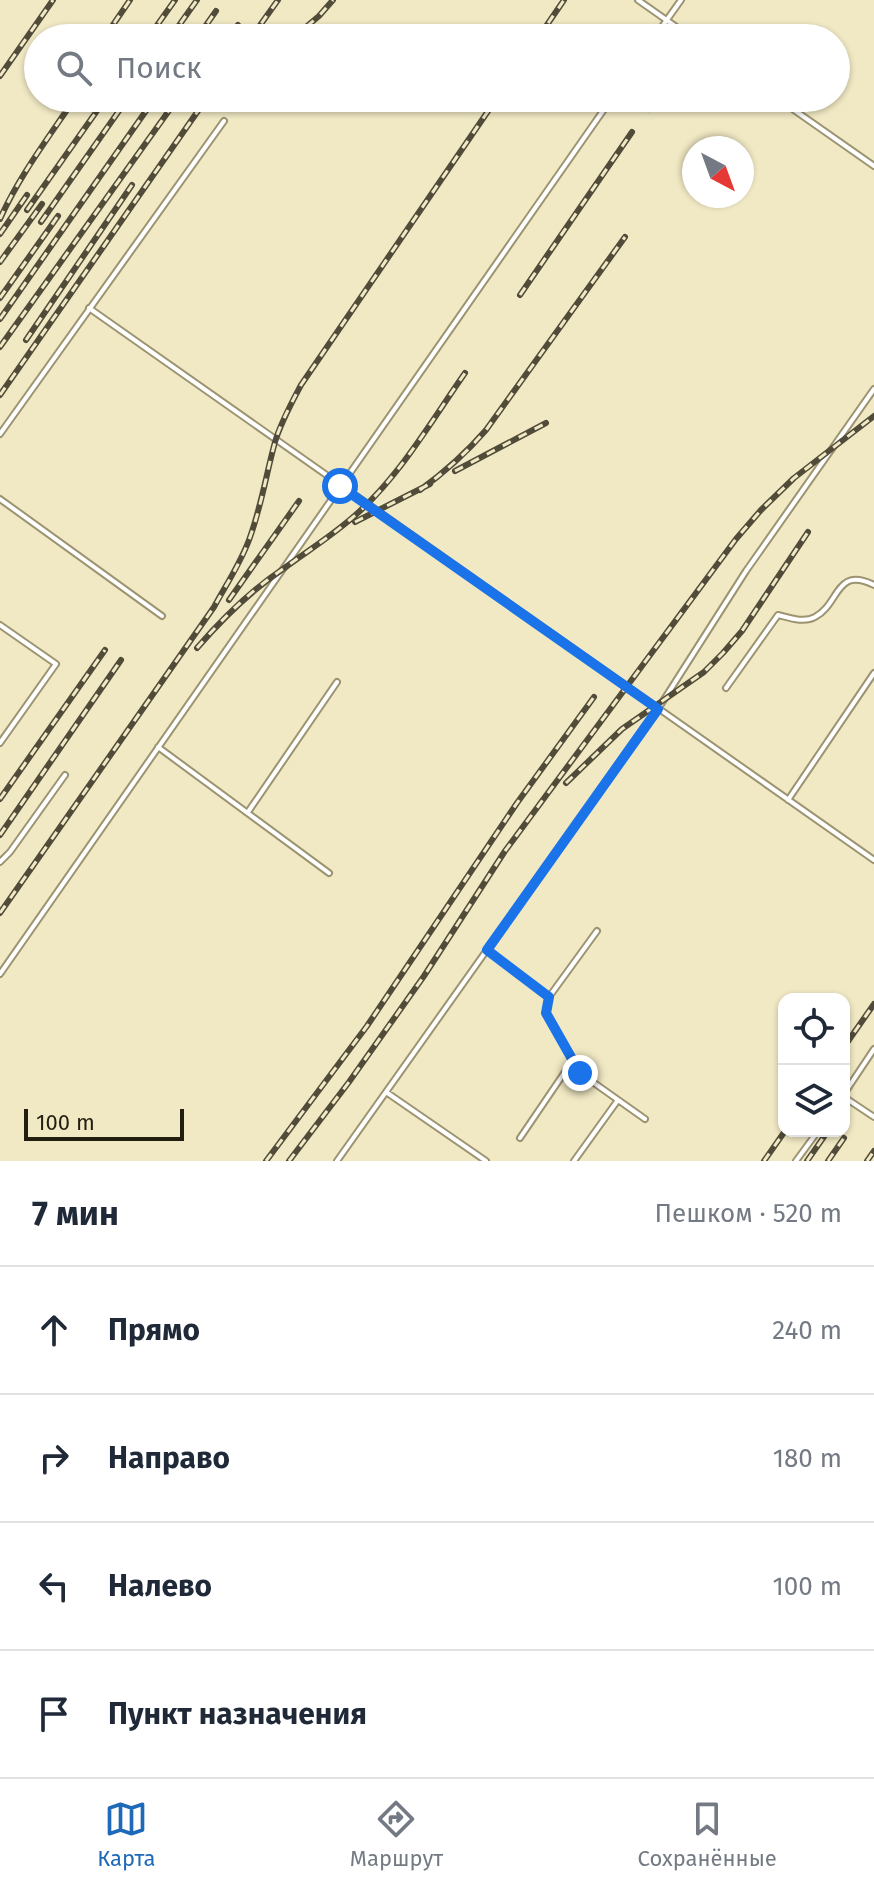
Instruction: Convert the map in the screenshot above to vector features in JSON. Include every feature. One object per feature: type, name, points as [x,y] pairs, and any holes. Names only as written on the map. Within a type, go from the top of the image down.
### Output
[{"type":"lane","points":[[638,0],[672,24]]},
{"type":"lane","points":[[663,24],[681,0]]},
{"type":"lane","points":[[0,974],[602,112]]},
{"type":"lane","points":[[797,112],[874,166]]},
{"type":"lane","points":[[0,434],[224,121]]},
{"type":"lane","points":[[89,308],[874,860]]},
{"type":"lane","points":[[337,1161],[658,709],[746,571],[874,389]]},
{"type":"lane","points":[[0,499],[162,616]]},
{"type":"lane","points":[[726,688],[778,615],[804,620],[818,616],[846,582],[856,579],[874,585]]},
{"type":"lane","points":[[0,625],[56,664],[0,743]]},
{"type":"lane","points":[[788,800],[874,673]]},
{"type":"lane","points":[[248,812],[337,682]]},
{"type":"lane","points":[[158,747],[329,873]]},
{"type":"lane","points":[[0,862],[65,775]]},
{"type":"lane","points":[[597,931],[549,997],[546,1013],[580,1073],[645,1119]]},
{"type":"lane","points":[[487,950],[549,997]]},
{"type":"lane","points":[[850,1087],[874,1049]]},
{"type":"lane","points":[[520,1138],[573,1060]]},
{"type":"lane","points":[[386,1092],[486,1161]]},
{"type":"lane","points":[[574,1161],[618,1100]]},
{"type":"lane","points":[[850,1100],[874,1117]]},
{"type":"lane","points":[[796,1161],[814,1137]]},
{"type":"railway","points":[[36,24],[53,0]]},
{"type":"railway","points":[[114,24],[130,0]]},
{"type":"railway","points":[[158,24],[175,0]]},
{"type":"railway","points":[[180,24],[197,0]]},
{"type":"railway","points":[[261,24],[278,0]]},
{"type":"railway","points":[[310,24],[333,0]]},
{"type":"railway","points":[[548,24],[564,0]]},
{"type":"railway","points":[[207,24],[216,11]]},
{"type":"railway","points":[[0,76],[24,42]]},
{"type":"railway","points":[[0,219],[25,172],[66,112]]},
{"type":"railway","points":[[27,210],[96,112]]},
{"type":"railway","points":[[41,222],[118,112]]},
{"type":"railway","points":[[0,319],[145,112]]},
{"type":"railway","points":[[0,347],[168,112]]},
{"type":"railway","points":[[0,395],[197,112]]},
{"type":"railway","points":[[0,913],[214,607],[249,540],[277,435],[301,385],[487,112]]},
{"type":"railway","points":[[520,295],[632,132]]},
{"type":"railway","points":[[26,340],[132,185]]},
{"type":"railway","points":[[0,234],[27,195]]},
{"type":"railway","points":[[0,262],[42,204]]},
{"type":"railway","points":[[0,298],[58,216]]},
{"type":"railway","points":[[420,490],[455,462],[486,430],[625,237]]},
{"type":"railway","points":[[197,648],[248,596],[369,503],[413,450],[465,373]]},
{"type":"railway","points":[[289,1161],[424,976],[505,851],[736,539],[794,478],[874,416]]},
{"type":"railway","points":[[455,471],[546,423]]},
{"type":"railway","points":[[355,522],[430,484]]},
{"type":"railway","points":[[229,600],[299,501]]},
{"type":"railway","points":[[566,783],[622,729],[704,672],[723,653],[742,631],[808,532]]},
{"type":"railway","points":[[0,799],[105,650]]},
{"type":"railway","points":[[0,835],[121,660]]},
{"type":"railway","points":[[266,1161],[367,1026],[517,803],[594,697]]},
{"type":"railway","points":[[850,1038],[874,1004]]},
{"type":"railway","points":[[764,1161],[781,1137]]},
{"type":"railway","points":[[807,1161],[824,1137]]},
{"type":"railway","points":[[828,1161],[844,1138]]},
{"type":"railway","points":[[867,1161],[874,1151]]},
{"type":"route","points":[[340,486],[658,709],[487,950],[549,997],[546,1013],[580,1073]]}]
